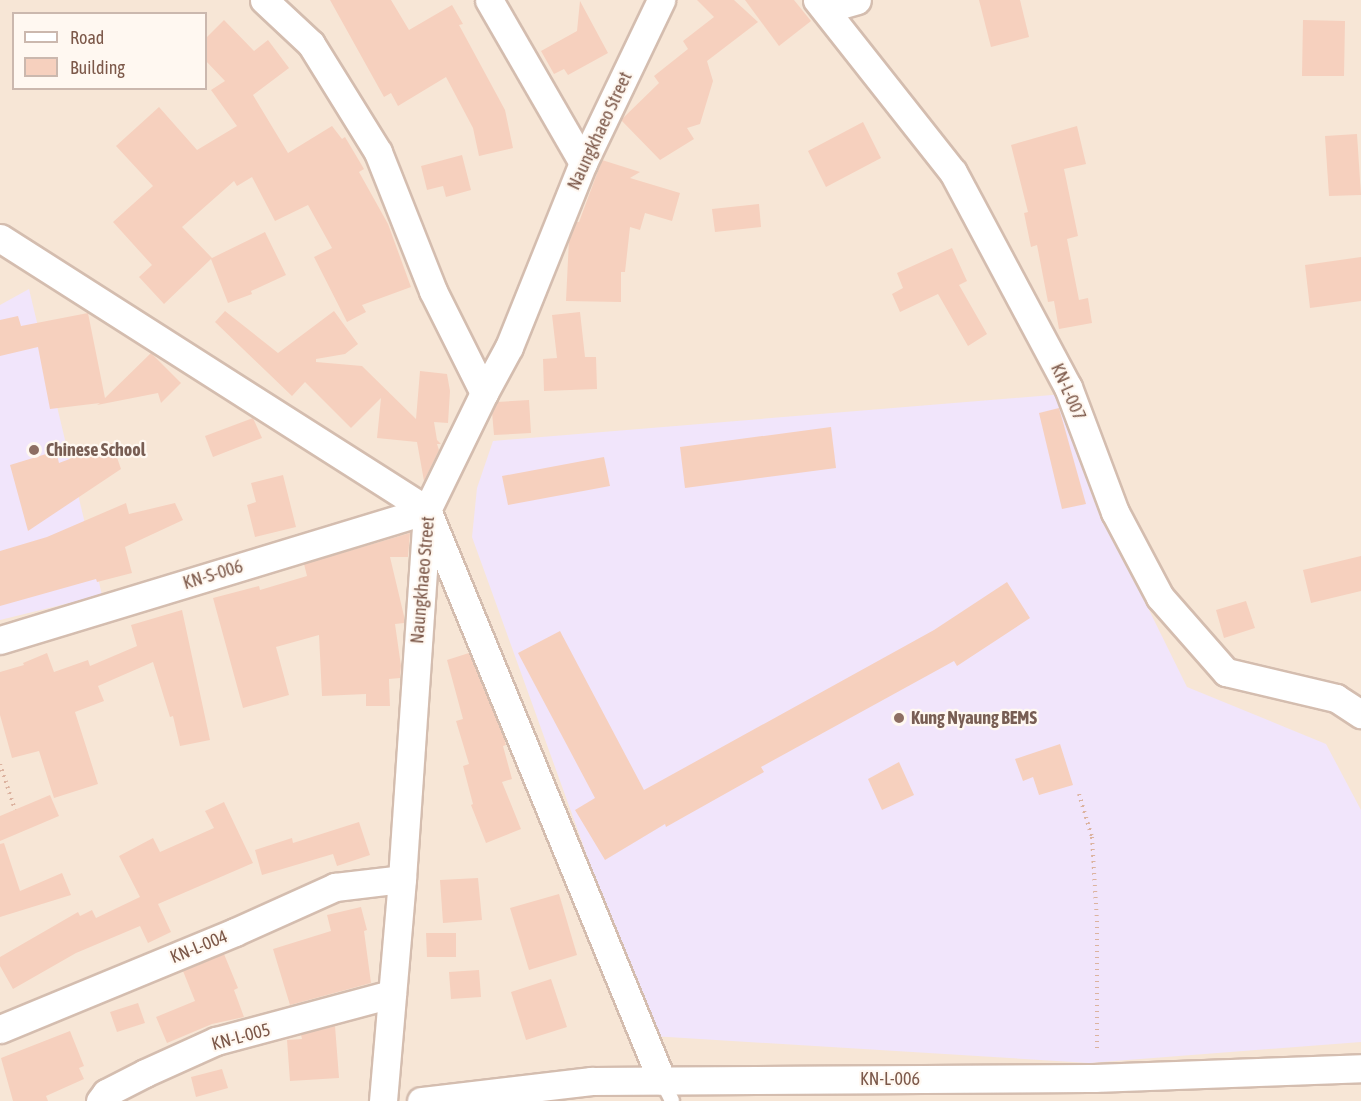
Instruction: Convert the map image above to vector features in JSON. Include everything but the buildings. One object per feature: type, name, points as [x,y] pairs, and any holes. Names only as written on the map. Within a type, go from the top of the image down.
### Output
[{"type":"street","points":[[264,0],[311,44],[378,152],[433,291],[483,393]]},
{"type":"street","points":[[489,0],[583,163]]},
{"type":"street","name":"Naungkhaeo Street","points":[[383,1101],[402,879],[427,510],[483,393],[509,347],[583,163],[661,0]]},
{"type":"street","points":[[821,5],[857,0]]},
{"type":"street","name":"KN-L-007","points":[[821,5],[953,172],[1068,387],[1114,512],[1160,597],[1226,672],[1336,698],[1361,714]]},
{"type":"street","points":[[0,238],[427,510],[667,1091]]},
{"type":"street","name":"KN-S-006","points":[[0,640],[427,510]]},
{"type":"street","name":"KN-L-004","points":[[0,1029],[235,932],[335,887],[402,879]]},
{"type":"street","name":"KN-L-005","points":[[99,1101],[106,1093],[135,1078],[216,1041],[392,994]]},
{"type":"street","name":"KN-L-006","points":[[421,1101],[591,1081],[667,1091],[1361,1068]]},
{"type":"path","points":[[0,764],[15,810]]},
{"type":"path","points":[[1079,794],[1092,837],[1098,1064],[1094,1078]]},
{"type":"shaded area","points":[[0,0],[1361,0],[1361,1101],[0,1101]]},
{"type":"shaded area","name":"Chinese School","points":[[29,289],[102,595],[0,620],[0,305]]},
{"type":"shaded area","name":"Kung Nyaung BEMS","points":[[1064,394],[1116,543],[1187,687],[1326,744],[1361,810],[1361,1042],[1089,1063],[652,1036],[472,537],[477,488],[493,441]]},
{"type":"place","name":"Chinese School","points":[[34,450]]},
{"type":"place","name":"Kung Nyaung BEMS","points":[[899,718]]}]
